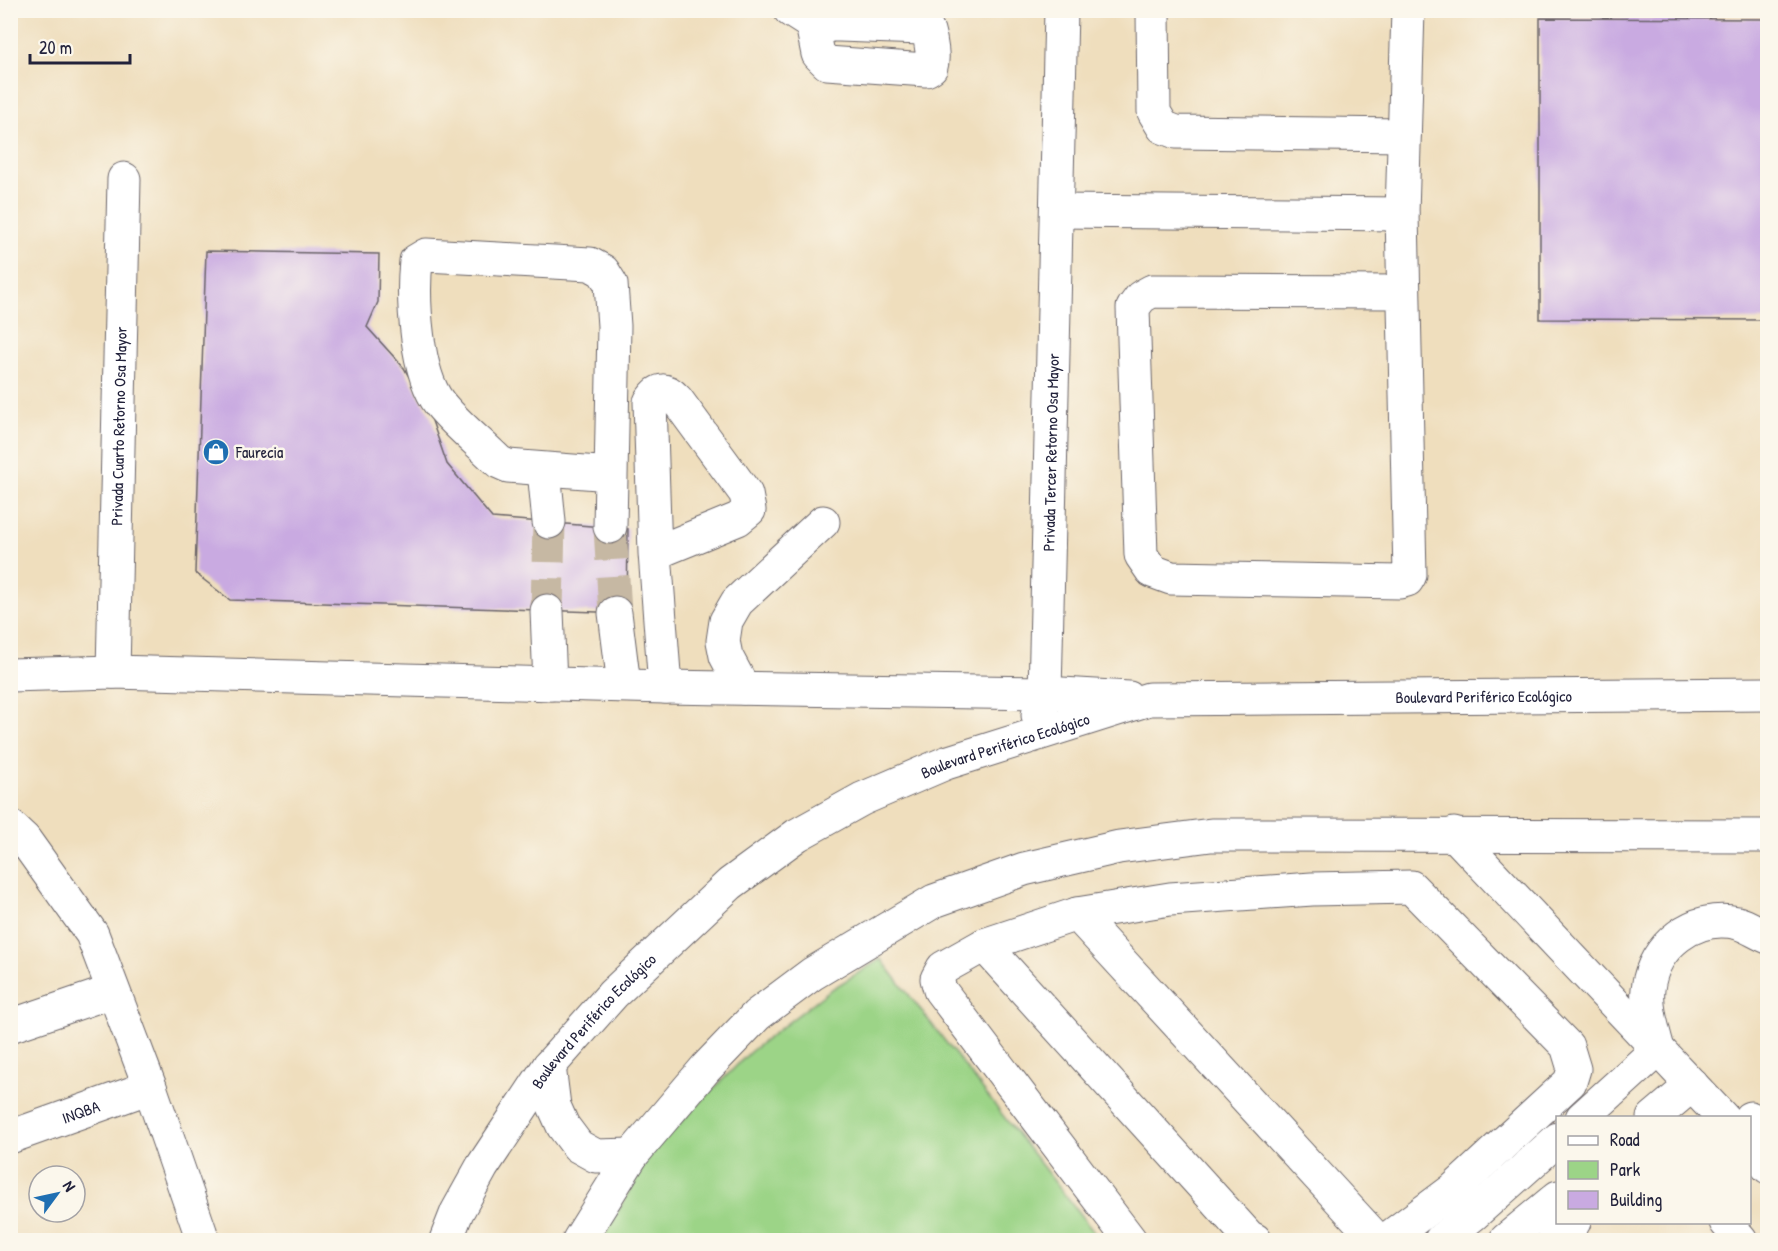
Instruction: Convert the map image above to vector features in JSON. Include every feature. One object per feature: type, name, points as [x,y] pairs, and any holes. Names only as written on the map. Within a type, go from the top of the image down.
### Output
[{"type":"street","name":"Privada Tercer Retorno Osa Mayor","points":[[1017,742],[1034,722],[1042,707],[1045,693],[1061,10]]},
{"type":"street","points":[[1153,10],[1154,112],[1163,127],[1176,132],[1404,135]]},
{"type":"street","points":[[1402,292],[1152,291],[1142,297],[1133,308],[1141,555],[1152,571],[1171,578],[1400,582],[1407,580],[1410,575],[1401,214],[1408,10]]},
{"type":"street","name":"Privada Cuarto Retorno Osa Mayor","points":[[113,672],[124,179]]},
{"type":"street","points":[[1056,211],[1401,214]]},
{"type":"street","points":[[610,527],[614,326],[611,284],[603,271],[590,264],[426,255],[416,261],[418,331],[424,370],[429,386],[440,403],[499,462],[515,468],[611,474]]},
{"type":"street","points":[[655,553],[738,519],[749,510],[746,495],[677,400],[670,392],[663,390],[655,393],[650,402],[655,553],[665,687]]},
{"type":"street","points":[[544,470],[549,522]]},
{"type":"street","points":[[743,688],[726,656],[723,641],[726,621],[737,602],[824,522]]},
{"type":"street","points":[[546,610],[550,684]]},
{"type":"street","points":[[615,613],[624,685]]},
{"type":"street","points":[[10,675],[113,672],[665,687],[1045,693],[1149,699]]},
{"type":"street","name":"Boulevard Periférico Ecológico","points":[[446,1240],[457,1212],[482,1167],[549,1066],[613,994],[730,884],[797,835],[861,799],[946,763],[1149,699],[1767,694]]},
{"type":"street","points":[[10,826],[24,839],[92,934],[150,1087],[203,1240]]},
{"type":"street","points":[[1454,834],[1709,1102],[1744,1116]]},
{"type":"street","points":[[579,1240],[632,1155],[706,1068],[757,1016],[812,974],[934,901],[1024,869],[1119,847],[1211,835],[1767,836]]},
{"type":"street","points":[[1130,1240],[940,990],[937,979],[943,968],[984,945],[1077,914],[1170,899],[1312,889],[1411,886],[1567,1046],[1574,1069],[1570,1082],[1516,1132],[1464,1202],[1441,1240]]},
{"type":"street","points":[[1077,914],[1377,1240]]},
{"type":"street","points":[[1658,1049],[1650,1019],[1648,990],[1654,964],[1674,938],[1692,928],[1713,922],[1738,924],[1767,937]]},
{"type":"street","points":[[984,945],[1247,1239]]},
{"type":"street","points":[[10,1026],[113,991]]},
{"type":"street","points":[[1584,1116],[1658,1049]]},
{"type":"street","points":[[549,1066],[554,1106],[563,1126],[578,1146],[596,1156],[632,1155]]},
{"type":"street","name":"INQBA","points":[[10,1137],[150,1087]]},
{"type":"street","points":[[1660,1116],[1709,1102]]},
{"type":"street","points":[[1751,1119],[1767,1128]]},
{"type":"street","points":[[1386,1240],[1551,1158],[1516,1132]]},
{"type":"street","points":[[1751,1149],[1767,1167]]},
{"type":"street","points":[[1506,1240],[1556,1198]]},
{"type":"street","points":[[1464,1202],[1497,1240]]},
{"type":"street","points":[[1554,1240],[1572,1224]]},
{"type":"street","points":[[1728,1224],[1741,1240]]},
{"type":"green space","points":[[881,959],[1100,1240],[602,1240],[651,1152],[750,1052],[830,990]]},
{"type":"building","points":[[1540,18],[1768,19],[1768,320],[1540,319]]},
{"type":"building","points":[[206,251],[379,254],[378,302],[367,327],[404,368],[430,415],[447,464],[492,518],[628,529],[627,613],[230,600],[195,573]]},
{"type":"tunnel","points":[[547,611],[549,522]]},
{"type":"tunnel","points":[[610,527],[615,613]]},
{"type":"place","name":"Faurecia","points":[[216,452]]}]
